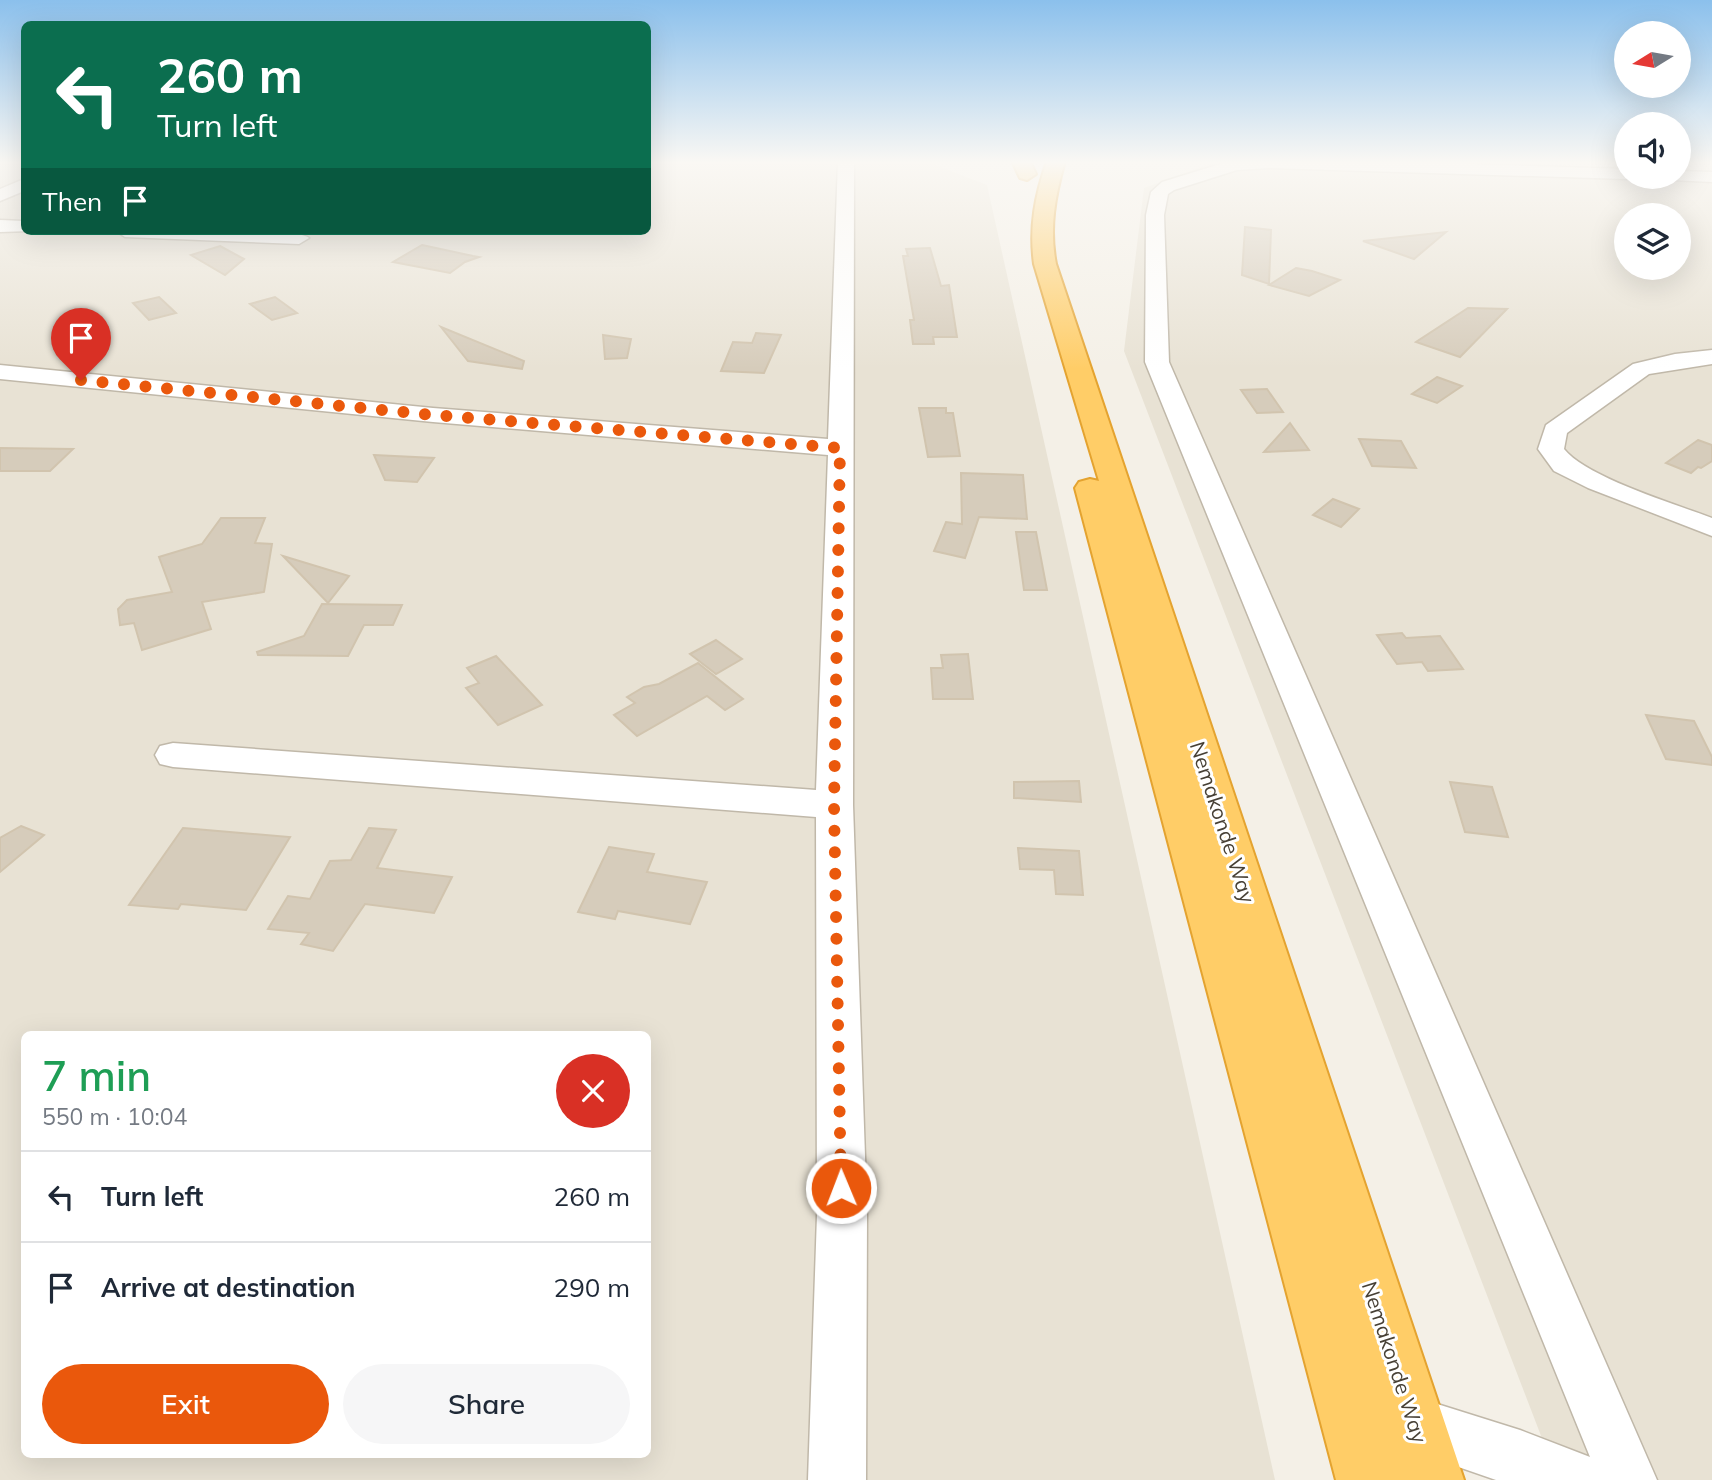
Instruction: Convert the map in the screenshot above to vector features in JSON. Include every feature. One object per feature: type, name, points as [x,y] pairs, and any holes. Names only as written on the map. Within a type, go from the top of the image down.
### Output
[{"type":"highway","name":"Nemakonde Way","points":[[1041,230],[1045,264],[1432,1480]]},
{"type":"highway","name":"Nemakonde Way","points":[[1023,249],[1368,1480]]},
{"type":"street","points":[[837,1480],[842,1215],[834,805],[845,230]]},
{"type":"street","points":[[1154,230],[1157,362],[1628,1480]]},
{"type":"street","points":[[224,235],[299,238]]},
{"type":"street","points":[[1712,357],[1675,361],[1641,369],[1555,430],[1551,449],[1563,465],[1597,482],[1712,528]]},
{"type":"street","points":[[0,372],[433,415],[840,448]]},
{"type":"street","points":[[173,755],[834,805]]},
{"type":"street","points":[[1415,1426],[1520,1459],[1574,1480]]},
{"type":"shaded area","points":[[0,230],[21,230],[21,235],[651,235],[651,230],[997,230],[1275,1480],[0,1480]]},
{"type":"shaded area","points":[[1139,230],[1614,230],[1614,280],[1691,280],[1691,230],[1712,230],[1712,1480],[1558,1480],[1124,351]]},
{"type":"building","points":[[1245,230],[1271,230],[1269,284],[1242,275]]},
{"type":"building","points":[[1446,232],[1414,259],[1363,241]]},
{"type":"building","points":[[422,245],[479,257],[465,262],[450,273],[393,262]]},
{"type":"building","points":[[220,246],[244,259],[225,275],[191,255]]},
{"type":"building","points":[[930,248],[941,286],[949,285],[957,337],[933,337],[934,344],[913,344],[910,320],[914,320],[903,256],[908,256],[906,249]]},
{"type":"building","points":[[1296,268],[1340,280],[1309,296],[1269,285]]},
{"type":"building","points":[[159,297],[176,313],[149,320],[133,303]]},
{"type":"building","points":[[275,297],[297,313],[272,320],[250,304]]},
{"type":"building","points":[[1468,308],[1507,309],[1460,357],[1416,342]]},
{"type":"building","points":[[441,327],[524,361],[522,369],[468,361]]},
{"type":"building","points":[[756,333],[781,335],[764,373],[721,371],[733,342],[752,343]]},
{"type":"building","points":[[603,335],[631,339],[627,358],[605,359]]},
{"type":"building","points":[[1437,377],[1462,386],[1437,403],[1412,394]]},
{"type":"building","points":[[1267,389],[1283,412],[1257,413],[1241,390]]},
{"type":"building","points":[[919,408],[946,408],[946,413],[953,413],[960,456],[928,457]]},
{"type":"building","points":[[1290,423],[1309,450],[1264,452]]},
{"type":"building","points":[[1359,439],[1401,441],[1416,468],[1372,466]]},
{"type":"building","points":[[1698,440],[1712,445],[1712,461],[1691,473],[1666,463]]},
{"type":"building","points":[[0,448],[73,449],[50,471],[0,471]]},
{"type":"building","points":[[374,455],[434,458],[417,482],[385,480]]},
{"type":"building","points":[[961,473],[1023,475],[1027,519],[979,517],[965,558],[934,551],[946,522],[962,524]]},
{"type":"building","points":[[1333,499],[1359,509],[1341,527],[1313,515]]},
{"type":"building","points":[[221,518],[265,518],[255,543],[272,544],[264,592],[202,602],[211,629],[142,650],[134,623],[120,625],[118,609],[127,600],[172,592],[159,557],[202,544]]},
{"type":"building","points":[[1016,532],[1036,532],[1047,590],[1024,590]]},
{"type":"building","points":[[283,556],[349,576],[328,603]]},
{"type":"building","points":[[322,604],[402,605],[393,625],[364,625],[348,656],[258,655],[257,652],[304,636]]},
{"type":"building","points":[[1402,633],[1406,638],[1440,636],[1463,669],[1428,671],[1422,662],[1397,664],[1377,635]]},
{"type":"building","points":[[716,640],[742,659],[716,674],[690,654]]},
{"type":"building","points":[[968,654],[973,699],[933,699],[931,668],[943,668],[941,655]]},
{"type":"building","points":[[496,656],[542,705],[498,725],[466,688],[479,683],[467,668]]},
{"type":"building","points":[[698,663],[743,699],[725,710],[707,696],[637,736],[614,715],[635,703],[627,697]]},
{"type":"building","points":[[1646,715],[1694,721],[1712,757],[1712,765],[1666,759]]},
{"type":"building","points":[[1079,781],[1081,802],[1014,798],[1014,782]]},
{"type":"building","points":[[1450,782],[1492,787],[1508,837],[1465,832]]},
{"type":"building","points":[[21,826],[44,835],[0,872],[0,838]]},
{"type":"building","points":[[183,828],[290,837],[246,910],[181,904],[178,909],[129,905]]},
{"type":"building","points":[[369,828],[396,830],[377,868],[452,877],[434,913],[365,904],[333,951],[301,944],[309,933],[268,929],[288,896],[310,899],[330,861],[351,860]]},
{"type":"building","points":[[609,847],[654,854],[647,872],[707,882],[690,924],[618,911],[615,919],[578,912]]},
{"type":"building","points":[[1018,848],[1079,851],[1083,895],[1056,894],[1054,870],[1020,869]]},
{"type":"route","points":[[81,380],[433,415],[840,448],[834,805],[841,1188]]}]
